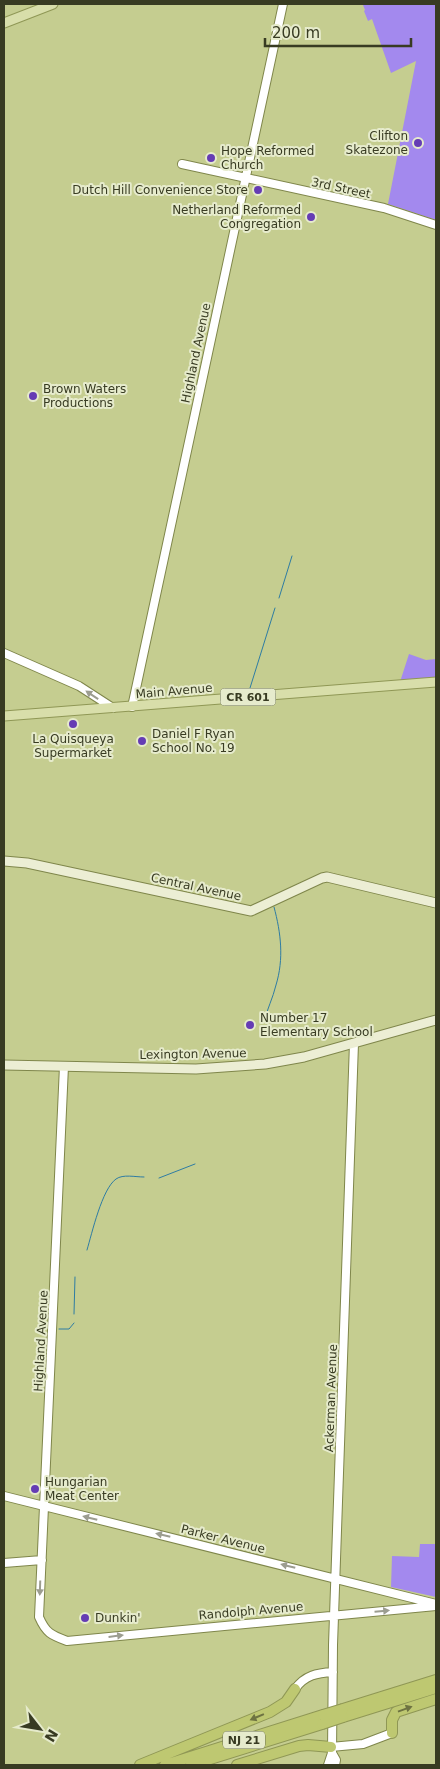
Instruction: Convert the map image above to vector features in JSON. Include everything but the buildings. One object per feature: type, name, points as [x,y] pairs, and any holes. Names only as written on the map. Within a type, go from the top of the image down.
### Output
[{"type":"highway","name":"NJ 21","points":[[191,1765],[436,1680]]},
{"type":"highway","name":"NJ 21","points":[[343,1713],[436,1688]]},
{"type":"highway","points":[[140,1765],[270,1712],[286,1702],[295,1689]]},
{"type":"highway","points":[[392,1733],[392,1720],[396,1712],[436,1698]]},
{"type":"highway","name":"NJ 21","points":[[165,1765],[323,1720]]},
{"type":"highway","points":[[238,1765],[299,1746],[308,1745],[331,1750]]},
{"type":"main road","points":[[4,23],[53,4]]},
{"type":"main road","name":"Main Avenue","points":[[4,716],[436,682]]},
{"type":"main road","name":"Central Avenue","points":[[4,861],[27,863],[251,911],[327,877],[436,903]]},
{"type":"main road","name":"Lexington Avenue","points":[[4,1065],[214,1068],[287,1061],[436,1020]]},
{"type":"street","name":"Highland Avenue","points":[[132,707],[283,4]]},
{"type":"street","name":"3rd Street","points":[[182,164],[384,208],[436,225]]},
{"type":"street","points":[[4,653],[71,682],[113,708]]},
{"type":"street","name":"Ackerman Avenue","points":[[328,1765],[331,1750],[335,1578],[354,1043]]},
{"type":"street","name":"Highland Avenue","points":[[64,1066],[39,1616],[44,1628],[51,1634],[67,1641]]},
{"type":"street","name":"Parker Avenue","points":[[4,1496],[436,1605]]},
{"type":"street","points":[[4,1563],[42,1560]]},
{"type":"street","name":"Randolph Avenue","points":[[67,1641],[436,1605]]},
{"type":"street","points":[[295,1689],[308,1676],[333,1672]]},
{"type":"street","points":[[331,1750],[363,1744],[392,1733]]},
{"type":"street","name":"Ackerman Avenue","points":[[331,1750],[336,1760],[335,1765]]},
{"type":"shaded area","points":[[436,4],[436,220],[388,204],[416,61],[391,73],[372,19],[368,21],[364,11],[363,5]]},
{"type":"shaded area","points":[[409,654],[426,660],[436,659],[436,682],[399,685]]},
{"type":"shaded area","points":[[420,1544],[436,1544],[436,1597],[391,1587],[392,1556],[419,1557]]},
{"type":"waterway","points":[[279,598],[292,556]]},
{"type":"waterway","points":[[250,688],[275,608]]},
{"type":"waterway","points":[[264,1022],[275,990],[281,956],[280,936],[274,907]]},
{"type":"waterway","points":[[159,1178],[195,1164]]},
{"type":"waterway","points":[[87,1250],[98,1212],[111,1184],[116,1179],[122,1177],[144,1177]]},
{"type":"waterway","points":[[74,1314],[75,1277]]},
{"type":"waterway","points":[[59,1329],[69,1329],[74,1323]]},
{"type":"place","name":"Clifton Skatezone","points":[[418,143]]},
{"type":"place","name":"Hope Reformed Church","points":[[211,158]]},
{"type":"place","name":"Dutch Hill Convenience Store","points":[[258,190]]},
{"type":"place","name":"Netherland Reformed Congregation","points":[[311,217]]},
{"type":"place","name":"Brown Waters Productions","points":[[33,396]]},
{"type":"place","name":"La Quisqueya Supermarket","points":[[73,724]]},
{"type":"place","name":"Daniel F Ryan School No. 19","points":[[142,741]]},
{"type":"place","name":"Number 17 Elementary School","points":[[250,1025]]},
{"type":"place","name":"Hungarian Meat Center","points":[[35,1489]]},
{"type":"place","name":"Dunkin'","points":[[85,1618]]}]
